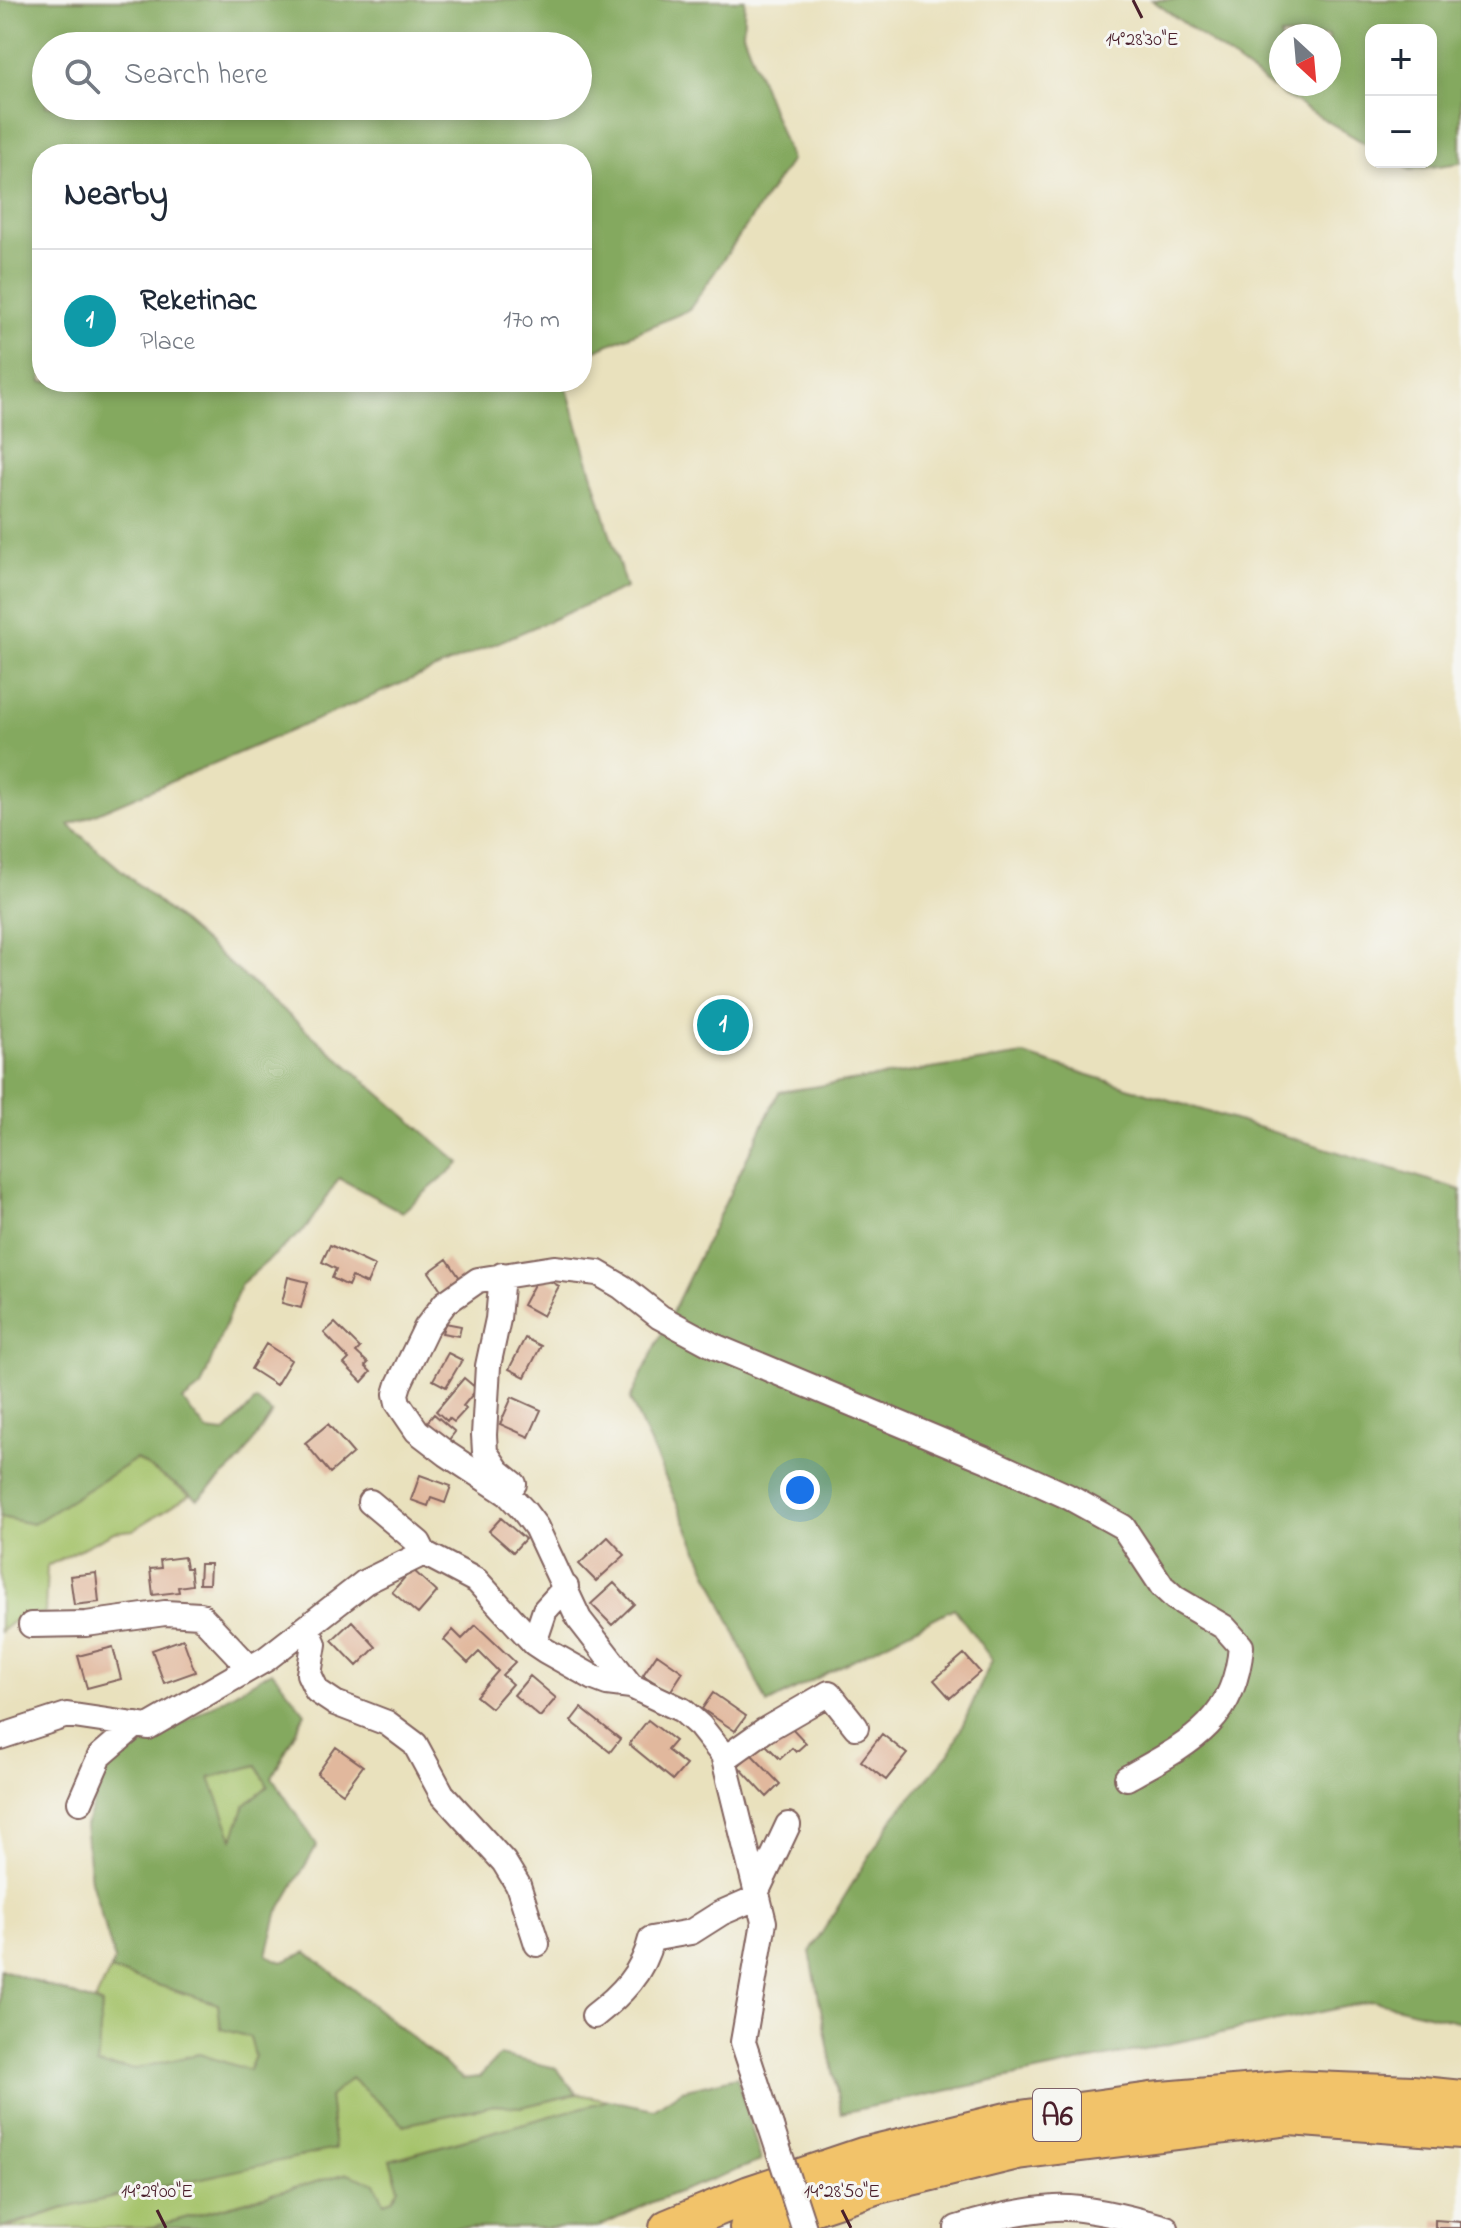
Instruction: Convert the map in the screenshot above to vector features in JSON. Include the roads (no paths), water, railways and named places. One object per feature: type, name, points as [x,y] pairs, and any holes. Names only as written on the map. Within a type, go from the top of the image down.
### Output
[{"type":"highway","name":"A6","points":[[668,2228],[750,2194],[863,2156],[1007,2121],[1151,2101],[1290,2089],[1461,2099]]},
{"type":"highway","name":"A6","points":[[748,2228],[878,2185],[1017,2151],[1290,2117],[1461,2130]]},
{"type":"street","points":[[631,1686],[579,1619],[536,1527],[524,1511],[508,1494],[417,1431],[405,1416],[396,1394],[426,1328],[445,1303],[478,1280],[554,1268],[598,1273],[622,1287],[660,1317],[714,1346],[992,1462],[1067,1496],[1123,1527],[1162,1586],[1175,1598],[1224,1627],[1241,1646],[1239,1673],[1222,1709],[1189,1743],[1127,1778]]},
{"type":"street","points":[[502,1275],[484,1404],[485,1452],[498,1471],[522,1492],[524,1511]]},
{"type":"street","points":[[370,1502],[419,1543],[424,1553],[477,1581],[534,1643],[594,1678],[631,1686],[682,1710],[700,1726],[724,1759],[764,1922],[743,2042],[804,2228]]},
{"type":"street","points":[[0,1737],[67,1715],[148,1727],[250,1668],[365,1582],[424,1553]]},
{"type":"street","points":[[534,1643],[545,1610],[566,1587]]},
{"type":"street","points":[[31,1625],[86,1624],[165,1613],[200,1615],[250,1668]]},
{"type":"street","points":[[307,1628],[314,1644],[309,1674],[317,1691],[335,1703],[387,1723],[415,1744],[442,1794],[504,1862],[518,1885],[537,1944]]},
{"type":"street","points":[[724,1759],[765,1730],[829,1693],[856,1727]]},
{"type":"street","points":[[80,1802],[100,1756],[136,1725]]},
{"type":"street","points":[[594,2016],[627,1989],[648,1954],[651,1939],[691,1932],[758,1894],[788,1825]]},
{"type":"street","points":[[957,2228],[988,2218],[1057,2208],[1136,2219],[1166,2228]]},
{"type":"place","name":"Reketinac","points":[[723,1025]]}]
